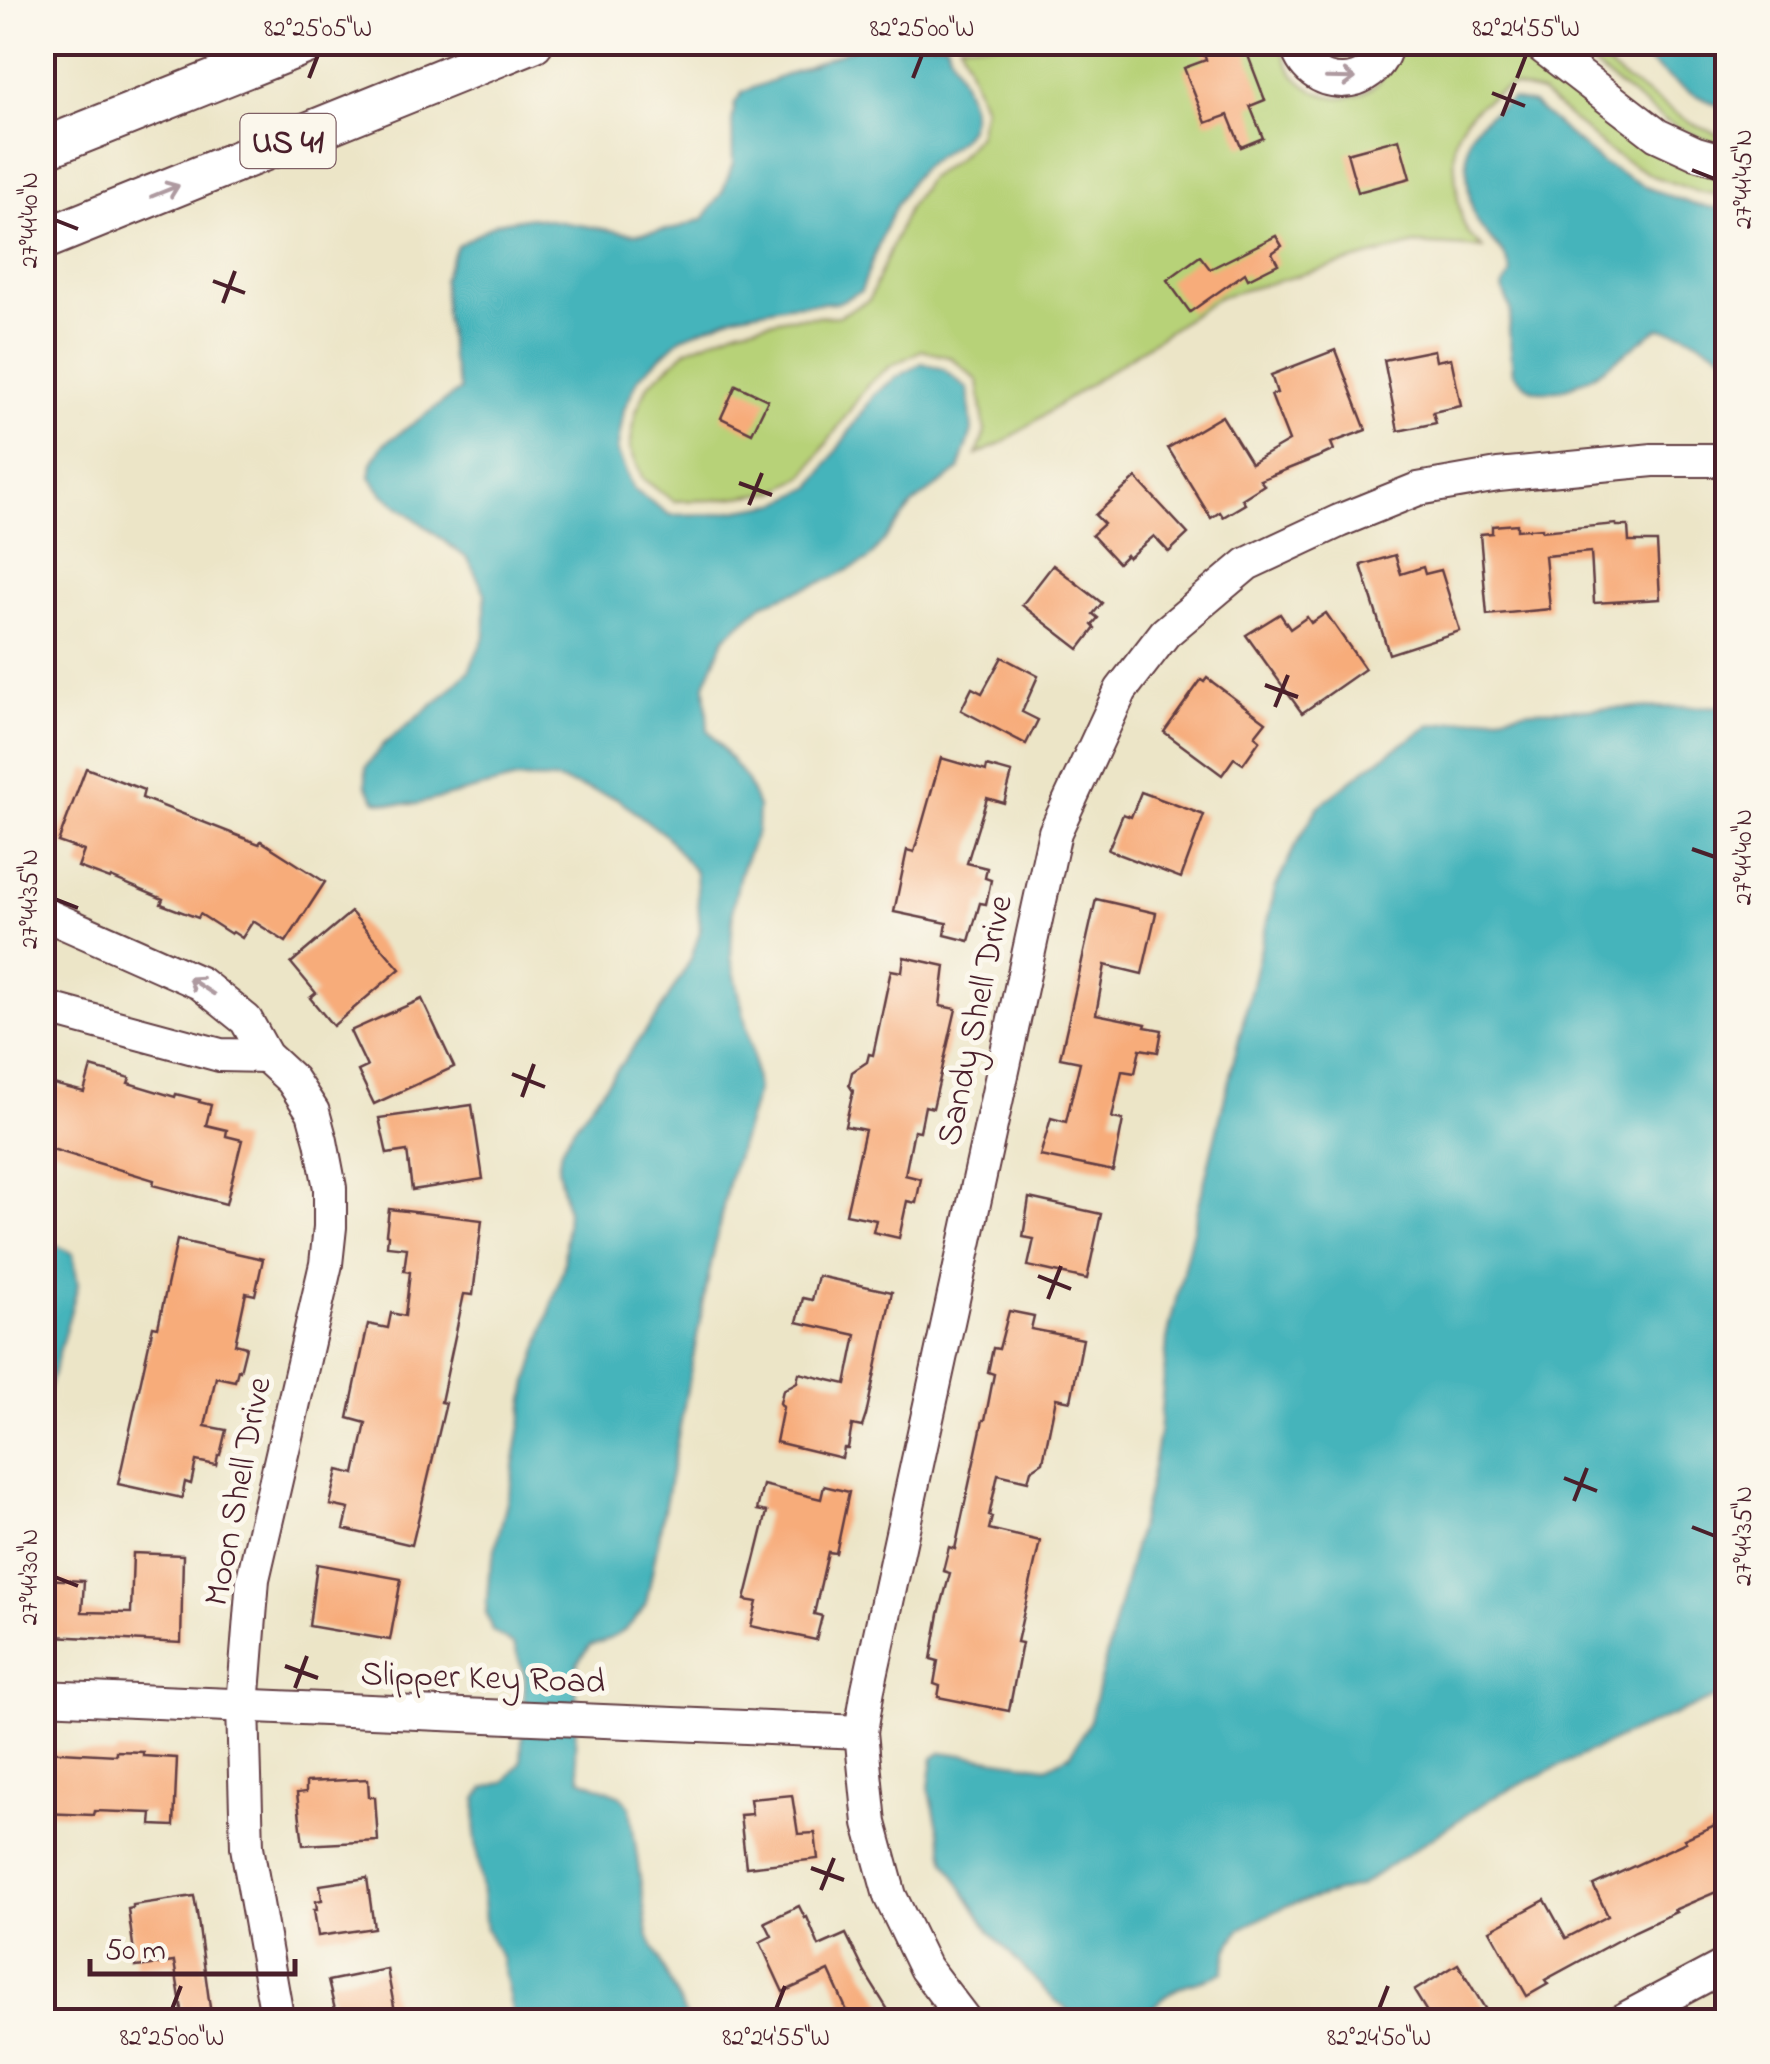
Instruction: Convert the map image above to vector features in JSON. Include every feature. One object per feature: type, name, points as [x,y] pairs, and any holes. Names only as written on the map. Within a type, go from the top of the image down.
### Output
[{"type":"main road","name":"US 41","points":[[42,150],[310,42]]},
{"type":"main road","name":"US 41","points":[[42,240],[533,42]]},
{"type":"main road","points":[[42,266],[98,218]]},
{"type":"street","points":[[1296,42],[1306,65],[1318,76],[1344,82],[1368,74],[1379,64],[1387,42]]},
{"type":"street","points":[[1536,42],[1657,136],[1728,162]]},
{"type":"street","name":"Sandy Shell Drive","points":[[966,2022],[925,1968],[890,1896],[870,1823],[861,1732],[1055,832],[1121,690],[1165,633],[1248,564],[1418,489],[1498,475],[1653,460],[1728,460]]},
{"type":"street","name":"Moon Shell Drive","points":[[42,916],[200,983],[246,1020],[266,1056],[292,1080],[312,1112],[321,1140],[330,1188],[326,1264],[253,1579],[243,1706],[248,1846],[278,2022]]},
{"type":"street","points":[[42,1007],[220,1055],[266,1056]]},
{"type":"street","name":"Slipper Key Road","points":[[42,1697],[861,1732]]},
{"type":"street","points":[[1618,2022],[1726,1968]]},
{"type":"green space","points":[[1459,41],[1503,44],[1517,48],[1648,148],[1727,178],[1727,196],[1696,191],[1653,176],[1609,151],[1541,93],[1512,86],[1471,114],[1456,138],[1460,212],[1468,233],[1483,248],[1415,244],[1219,297],[1004,442],[977,455],[985,432],[978,381],[952,358],[922,350],[889,367],[868,384],[804,476],[775,492],[674,501],[643,479],[630,448],[636,412],[648,385],[688,349],[739,328],[788,318],[839,316],[869,300],[908,208],[929,178],[958,158],[978,135],[984,108],[960,43],[1281,43],[1288,65],[1299,80],[1318,92],[1340,97],[1371,88],[1400,50]]},
{"type":"green space","points":[[1563,43],[1579,43],[1689,122],[1727,136],[1727,145],[1665,121]]},
{"type":"water","points":[[866,43],[946,43],[971,108],[970,126],[965,134],[926,164],[909,184],[885,228],[861,291],[839,302],[788,305],[736,315],[682,337],[639,377],[624,409],[617,451],[633,489],[670,515],[714,514],[777,504],[812,487],[874,395],[922,363],[943,369],[968,389],[972,431],[959,470],[913,504],[868,560],[830,579],[764,603],[725,637],[705,684],[708,730],[746,779],[758,807],[757,831],[740,873],[733,907],[731,957],[757,1091],[728,1183],[646,1604],[629,1626],[616,1636],[590,1645],[577,1663],[575,1753],[581,1779],[621,1796],[630,1807],[648,1935],[688,2021],[514,2021],[501,1958],[486,1929],[475,1833],[477,1799],[484,1788],[505,1782],[521,1762],[525,1677],[514,1645],[492,1631],[486,1612],[489,1574],[511,1485],[528,1382],[564,1265],[567,1211],[558,1168],[561,1149],[657,1016],[690,961],[700,932],[696,873],[665,835],[617,798],[557,780],[517,779],[417,804],[376,801],[366,785],[366,767],[384,744],[469,671],[485,635],[485,593],[468,559],[384,495],[370,477],[372,463],[383,445],[460,390],[451,357],[443,279],[457,246],[496,223],[531,217],[634,234],[674,229],[703,219],[723,191],[733,163],[732,122],[735,103],[743,92]]},
{"type":"water","points":[[1624,43],[1727,43],[1727,108],[1686,89]]},
{"type":"water","points":[[1512,99],[1533,104],[1602,163],[1648,188],[1692,204],[1727,210],[1727,356],[1684,333],[1659,328],[1598,372],[1564,389],[1531,389],[1513,373],[1511,310],[1503,286],[1511,274],[1505,256],[1477,221],[1467,160],[1474,129]]},
{"type":"water","points":[[1727,706],[1727,1693],[1625,1735],[1490,1799],[1359,1886],[1286,1906],[1240,1929],[1228,1949],[1223,1972],[1172,1992],[1142,2021],[1084,2021],[1056,2002],[990,1932],[946,1862],[929,1787],[933,1758],[942,1752],[1047,1767],[1071,1754],[1090,1720],[1148,1492],[1174,1308],[1275,889],[1295,846],[1318,807],[1368,767],[1431,725],[1531,710]]},
{"type":"water","points":[[43,1238],[73,1254],[78,1285],[43,1409]]},
{"type":"building","points":[[1200,42],[1225,42],[1228,51],[1244,45],[1265,100],[1250,106],[1263,138],[1241,147],[1228,115],[1206,123],[1184,68],[1206,60]]},
{"type":"building","points":[[1399,139],[1410,178],[1358,192],[1347,153]]},
{"type":"building","points":[[1276,236],[1282,246],[1272,253],[1278,264],[1248,279],[1245,273],[1190,312],[1167,280],[1200,256],[1210,269]]},
{"type":"building","points":[[1335,350],[1366,430],[1331,443],[1334,450],[1260,480],[1264,485],[1242,499],[1245,504],[1223,517],[1220,512],[1211,518],[1168,448],[1222,416],[1251,463],[1289,441],[1271,395],[1277,393],[1271,375]]},
{"type":"building","points":[[1434,350],[1436,361],[1451,358],[1461,406],[1433,412],[1436,423],[1398,431],[1384,360]]},
{"type":"building","points":[[736,385],[768,400],[752,433],[721,418]]},
{"type":"building","points":[[1136,478],[1188,534],[1169,552],[1154,536],[1118,563],[1092,535],[1104,524],[1095,515]]},
{"type":"building","points":[[1517,524],[1517,530],[1542,531],[1628,526],[1629,542],[1657,542],[1660,599],[1594,603],[1591,552],[1545,556],[1550,609],[1487,615],[1480,534],[1492,533],[1492,526]]},
{"type":"building","points":[[1395,555],[1401,574],[1423,567],[1425,574],[1441,570],[1460,631],[1389,654],[1361,565]]},
{"type":"building","points":[[1053,565],[1102,603],[1093,614],[1098,618],[1092,625],[1095,628],[1079,649],[1022,605]]},
{"type":"building","points":[[1326,613],[1365,669],[1302,713],[1246,635],[1280,614],[1290,629],[1307,617],[1311,623]]},
{"type":"building","points":[[1002,657],[1038,676],[1022,712],[1038,720],[1026,744],[961,710],[972,688],[982,693]]},
{"type":"building","points":[[1207,678],[1266,722],[1255,736],[1260,740],[1243,764],[1234,758],[1222,775],[1164,732],[1201,680]]},
{"type":"building","points":[[941,758],[986,771],[987,766],[1012,773],[1004,803],[987,798],[967,863],[987,868],[985,878],[991,880],[986,904],[980,903],[969,941],[945,935],[947,923],[894,912],[907,850],[914,852]]},
{"type":"building","points":[[86,768],[144,790],[142,798],[259,844],[261,841],[325,882],[286,942],[253,921],[242,938],[200,914],[198,918],[161,904],[163,899],[78,867],[84,851],[58,842]]},
{"type":"building","points":[[1141,792],[1204,815],[1181,878],[1108,850],[1123,814],[1131,817]]},
{"type":"building","points":[[1096,899],[1156,913],[1142,974],[1105,965],[1096,1014],[1162,1030],[1158,1052],[1140,1049],[1135,1073],[1122,1071],[1112,1118],[1123,1120],[1113,1171],[1040,1156],[1051,1118],[1066,1122],[1080,1062],[1060,1058]]},
{"type":"building","points":[[351,912],[400,969],[333,1026],[310,998],[316,993],[291,963]]},
{"type":"building","points":[[904,957],[945,966],[940,1006],[956,1009],[933,1108],[925,1106],[920,1131],[914,1130],[905,1175],[921,1179],[916,1203],[907,1201],[899,1238],[873,1232],[876,1220],[846,1214],[865,1130],[845,1126],[853,1091],[849,1085],[852,1072],[867,1062],[869,1054],[873,1055],[891,970],[902,972]]},
{"type":"building","points":[[422,999],[454,1067],[374,1104],[358,1071],[367,1067],[350,1031]]},
{"type":"building","points":[[91,1067],[130,1078],[128,1083],[211,1105],[206,1125],[227,1130],[226,1136],[242,1140],[226,1204],[153,1185],[154,1180],[42,1146],[42,1081],[84,1092]]},
{"type":"building","points":[[472,1105],[483,1179],[412,1190],[407,1151],[387,1154],[379,1118]]},
{"type":"building","points":[[1029,1198],[1101,1214],[1087,1279],[1028,1266],[1034,1239],[1023,1237]]},
{"type":"building","points":[[389,1209],[482,1220],[473,1295],[464,1294],[441,1402],[446,1403],[412,1545],[344,1529],[349,1509],[330,1505],[338,1470],[355,1474],[366,1423],[348,1418],[368,1324],[388,1328],[391,1313],[405,1316],[410,1272],[404,1271],[407,1248],[387,1246]]},
{"type":"building","points":[[177,1240],[263,1259],[255,1295],[246,1293],[235,1344],[246,1347],[240,1371],[235,1381],[216,1377],[205,1426],[226,1430],[220,1455],[216,1465],[196,1461],[191,1484],[185,1482],[182,1498],[118,1484],[153,1326],[158,1327]]},
{"type":"building","points":[[818,1276],[892,1292],[866,1415],[862,1427],[852,1425],[842,1458],[776,1442],[783,1390],[797,1382],[799,1373],[846,1384],[856,1335],[797,1322],[803,1298],[812,1300]]},
{"type":"building","points":[[1009,1311],[1034,1316],[1031,1329],[1083,1339],[1071,1401],[1056,1398],[1043,1462],[1031,1470],[1028,1481],[998,1474],[989,1516],[989,1529],[1040,1541],[1017,1642],[1022,1643],[1009,1711],[938,1697],[940,1686],[934,1684],[938,1661],[931,1659],[950,1573],[943,1571],[949,1547],[955,1549],[985,1420],[994,1374],[988,1372],[993,1348],[999,1349]]},
{"type":"building","points":[[763,1485],[821,1499],[824,1486],[849,1492],[836,1553],[828,1552],[814,1614],[822,1616],[816,1640],[751,1626],[757,1602],[745,1600],[767,1512],[757,1510]]},
{"type":"building","points":[[133,1553],[183,1555],[181,1643],[54,1636],[55,1624],[42,1623],[42,1579],[84,1581],[82,1612],[131,1613]]},
{"type":"building","points":[[317,1564],[401,1579],[390,1640],[309,1626]]},
{"type":"building","points":[[42,1751],[116,1755],[116,1751],[143,1752],[143,1756],[177,1758],[174,1826],[151,1825],[152,1813],[42,1813]]},
{"type":"building","points":[[368,1779],[369,1797],[375,1797],[378,1841],[303,1845],[297,1793],[306,1792],[306,1782]]},
{"type":"building","points":[[792,1795],[798,1834],[815,1833],[818,1859],[746,1867],[740,1815],[752,1814],[750,1799]]},
{"type":"building","points":[[1728,1819],[1728,1887],[1635,1931],[1545,1980],[1548,1984],[1527,1996],[1490,1930],[1545,1900],[1566,1938],[1608,1916],[1593,1885]]},
{"type":"building","points":[[367,1878],[374,1928],[318,1936],[314,1910],[316,1901],[322,1900],[320,1885]]},
{"type":"building","points":[[194,1896],[212,2022],[184,2022],[174,1962],[136,1967],[128,1909]]},
{"type":"building","points":[[799,1906],[819,1946],[846,1934],[890,2013],[876,2022],[852,2022],[829,1971],[783,1992],[760,1942],[772,1936],[765,1922]]},
{"type":"building","points":[[1458,1964],[1486,2010],[1466,2022],[1433,2022],[1414,1991]]},
{"type":"building","points":[[387,1969],[397,2022],[338,2022],[328,1981]]}]
